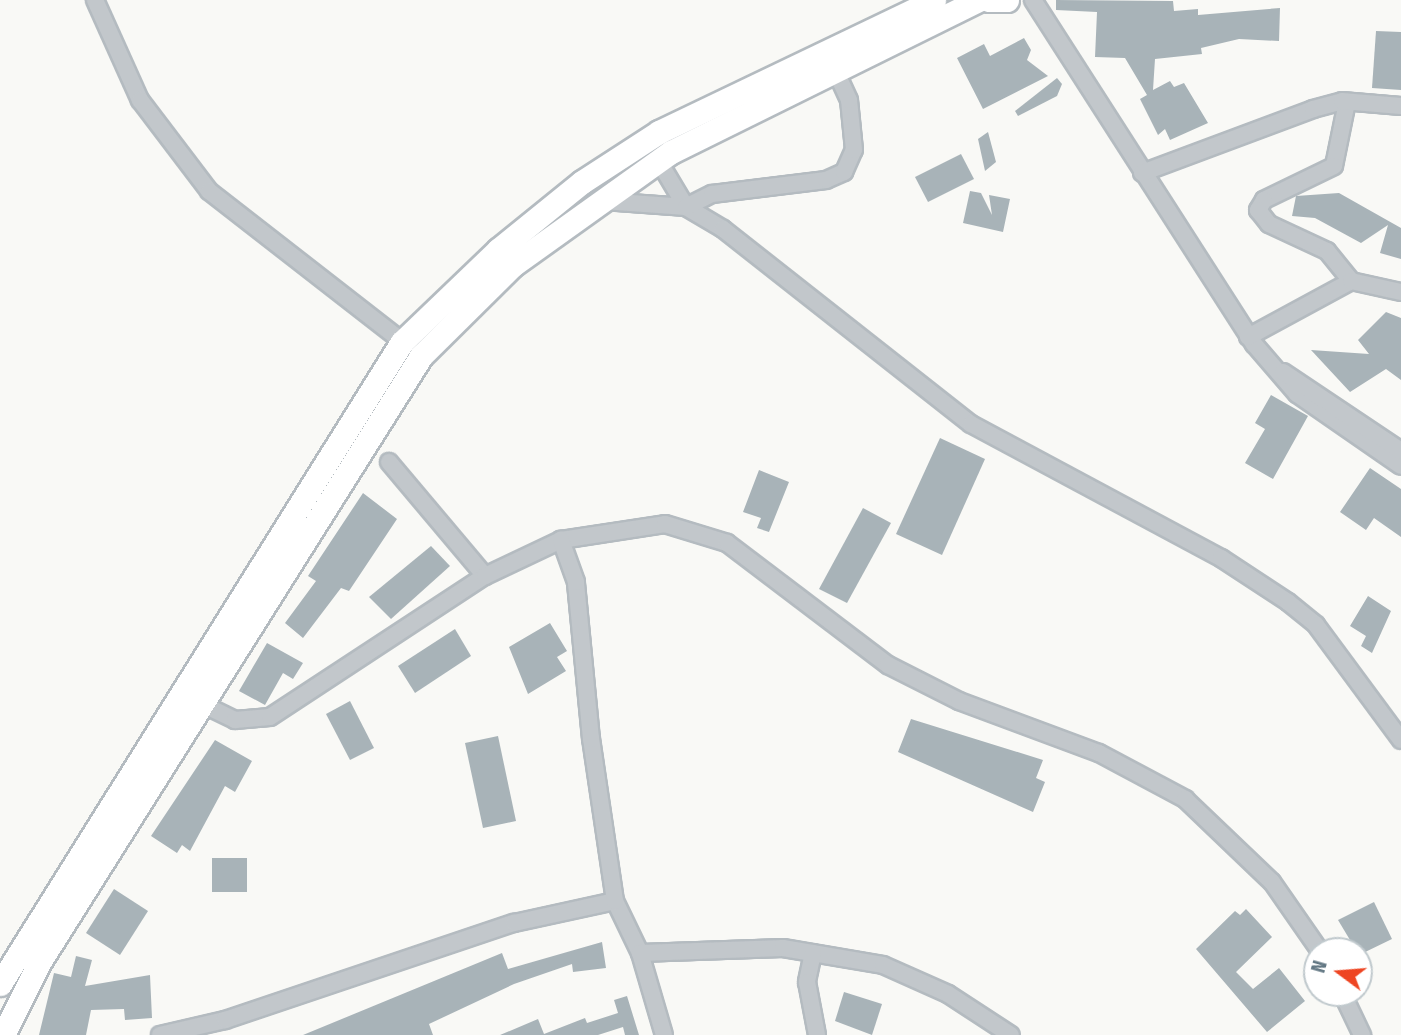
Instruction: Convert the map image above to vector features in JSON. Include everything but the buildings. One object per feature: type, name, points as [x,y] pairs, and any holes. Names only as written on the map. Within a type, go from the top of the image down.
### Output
[{"type":"main road","points":[[0,984],[421,356],[513,265],[594,202],[658,160],[933,0]]},
{"type":"main road","points":[[3,1035],[40,961],[190,698],[402,342],[498,250],[582,182],[659,132],[830,59],[979,0]]},
{"type":"main road","points":[[989,0],[1007,0]]},
{"type":"street","points":[[95,0],[140,100],[209,191],[421,356]]},
{"type":"street","points":[[1033,0],[1082,68],[1142,173],[1248,337],[1297,394],[1401,466]]},
{"type":"street","points":[[686,207],[712,194],[844,172],[854,150],[849,100],[830,59]]},
{"type":"street","points":[[1142,173],[1313,109],[1347,102],[1401,106]]},
{"type":"street","points":[[1347,102],[1334,166],[1264,200],[1258,210],[1269,224],[1327,251],[1351,281],[1401,292]]},
{"type":"street","points":[[658,160],[686,207]]},
{"type":"street","points":[[594,202],[686,207],[723,229],[971,424],[1209,551],[1288,602],[1316,625],[1401,740]]},
{"type":"street","points":[[1248,337],[1351,281]]},
{"type":"street","points":[[1278,369],[1401,451]]},
{"type":"street","points":[[389,461],[485,576]]},
{"type":"street","points":[[190,698],[235,720],[271,717],[485,576],[561,540],[665,524],[727,543],[888,665],[959,701],[1099,753],[1185,799],[1272,882],[1310,937]]},
{"type":"street","points":[[561,540],[576,582],[590,739],[615,901],[640,953],[664,1035]]},
{"type":"street","points":[[160,1035],[195,1030],[514,923],[615,901]]},
{"type":"street","points":[[640,953],[744,948],[813,953],[883,965],[948,994],[1011,1035]]},
{"type":"street","points":[[813,953],[807,982],[817,1035]]},
{"type":"street","points":[[1349,1007],[1362,1035]]}]
